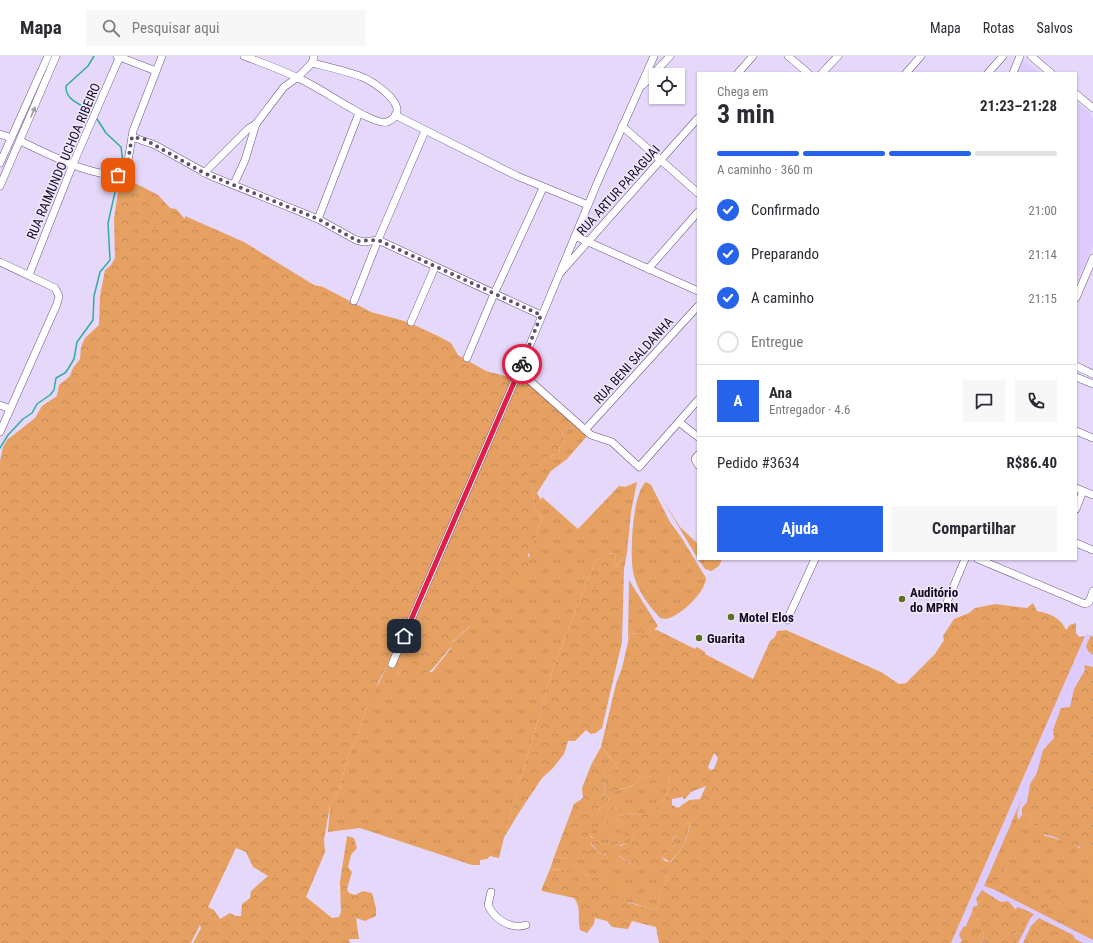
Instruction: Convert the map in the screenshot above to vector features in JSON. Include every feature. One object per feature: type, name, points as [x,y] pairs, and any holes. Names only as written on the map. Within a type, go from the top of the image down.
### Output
[{"type":"street","points":[[0,163],[48,56]]},
{"type":"street","points":[[0,186],[56,56]]},
{"type":"street","points":[[119,56],[156,70]]},
{"type":"street","name":"RUA RAIMUNDO UCHOA RIBEIRO","points":[[29,275],[73,164],[119,56]]},
{"type":"street","points":[[0,134],[12,135],[21,138],[73,164],[108,175],[126,173],[136,123],[162,56]]},
{"type":"street","points":[[204,173],[256,124],[284,87],[298,78],[313,59],[362,77],[372,83],[395,103],[398,109],[395,115],[383,123],[359,113],[298,78],[244,56]]},
{"type":"street","points":[[392,664],[519,371],[556,278],[654,56]]},
{"type":"street","points":[[638,91],[670,56]]},
{"type":"street","points":[[739,72],[753,56]]},
{"type":"street","points":[[788,56],[807,72]]},
{"type":"street","points":[[823,72],[838,56]]},
{"type":"street","points":[[907,72],[921,56]]},
{"type":"street","points":[[989,72],[1003,56]]},
{"type":"street","points":[[1013,72],[1020,56]]},
{"type":"street","points":[[1031,56],[1050,72]]},
{"type":"street","points":[[1077,95],[1093,108]]},
{"type":"street","points":[[318,219],[359,113]]},
{"type":"street","points":[[395,115],[543,188],[588,205]]},
{"type":"street","name":"RUA ARTUR PARAGUAI","points":[[556,278],[697,119]]},
{"type":"street","points":[[234,184],[245,160],[256,124]]},
{"type":"street","points":[[622,126],[697,192]]},
{"type":"street","points":[[354,301],[378,240],[425,131]]},
{"type":"street","points":[[132,137],[155,145],[204,173],[318,219],[358,241],[378,240],[541,315]]},
{"type":"street","points":[[467,358],[494,294],[543,188]]},
{"type":"street","points":[[648,269],[697,213]]},
{"type":"street","points":[[575,236],[589,241],[697,292]]},
{"type":"street","points":[[1077,296],[1093,258]]},
{"type":"street","points":[[0,262],[57,290],[59,296],[57,304],[0,432]]},
{"type":"street","points":[[411,322],[435,267]]},
{"type":"street","name":"RUA BENI SALDANHA","points":[[585,430],[697,307]]},
{"type":"street","points":[[1077,366],[1093,374]]},
{"type":"street","points":[[519,371],[591,435],[612,442],[639,467],[697,401]]},
{"type":"street","points":[[1077,377],[1093,384]]},
{"type":"street","points":[[0,405],[10,409]]},
{"type":"street","points":[[679,422],[697,436]]},
{"type":"street","points":[[1077,431],[1093,438]]},
{"type":"street","points":[[1077,488],[1093,495]]},
{"type":"street","points":[[1077,506],[1083,491]]},
{"type":"street","points":[[1077,543],[1093,550]]},
{"type":"street","points":[[787,620],[815,560]]},
{"type":"street","points":[[947,602],[965,560]]},
{"type":"street","points":[[980,560],[1085,604],[1088,603],[1093,591]]},
{"type":"street","points":[[491,892],[488,905],[499,920],[513,926],[526,925]]},
{"type":"shaded area","points":[[1025,61],[1040,72],[1016,72],[1021,62]]},
{"type":"shaded area","points":[[1077,102],[1090,113],[1093,119],[1093,246],[1077,283]]},
{"type":"shaded area","points":[[1086,633],[1093,637],[1093,943],[951,943]]},
{"type":"green space","points":[[125,178],[158,195],[170,208],[176,209],[185,219],[185,216],[244,242],[314,285],[323,287],[371,312],[408,322],[440,337],[451,343],[458,355],[486,371],[529,382],[579,426],[568,429],[562,433],[565,443],[559,448],[560,453],[549,457],[527,475],[533,488],[533,502],[538,513],[542,517],[532,550],[530,548],[528,553],[530,568],[524,580],[515,584],[509,595],[494,610],[478,622],[471,625],[448,644],[451,647],[425,676],[411,681],[404,679],[395,669],[388,665],[378,682],[374,697],[366,707],[360,730],[348,757],[339,789],[330,805],[324,840],[325,852],[306,897],[332,918],[339,917],[341,912],[340,882],[347,836],[354,838],[357,848],[351,855],[348,867],[352,872],[347,889],[349,893],[355,895],[363,891],[372,893],[376,908],[376,916],[365,921],[356,918],[359,939],[349,939],[350,943],[193,943],[201,928],[200,925],[191,943],[0,943],[0,461],[3,447],[7,440],[35,418],[42,406],[57,396],[59,385],[70,376],[73,368],[80,359],[81,347],[85,338],[99,325],[100,296],[105,270],[111,265],[115,258],[114,219],[119,185]],"holes":[[[236,848],[246,852],[253,867],[268,876],[251,891],[250,898],[242,904],[241,916],[236,916],[230,913],[220,919],[214,910],[208,907]]]},
{"type":"green space","points":[[579,426],[588,435],[567,459],[551,471],[537,493],[541,500],[542,497],[578,529],[619,486],[625,487],[637,482],[631,512],[627,553],[614,569],[616,555],[610,553],[599,558],[595,562],[554,665],[506,829],[499,858],[490,856],[487,859],[480,860],[480,865],[472,865],[360,828],[328,832],[330,805],[339,789],[348,757],[360,730],[366,707],[388,665],[396,669],[399,675],[432,672],[451,648],[447,644],[454,641],[515,584],[530,555],[528,553],[530,547],[532,549],[542,517],[538,513],[533,502],[533,488],[526,475],[549,457],[560,453],[559,448],[565,443],[562,433],[568,429]]},
{"type":"green space","points":[[646,482],[651,485],[670,522],[706,578],[705,584],[697,597],[679,613],[667,619],[660,618],[644,598],[634,576],[632,556],[633,527],[641,488]]},
{"type":"green space","points":[[661,497],[680,527],[697,543],[697,557]]},
{"type":"green space","points":[[600,551],[616,555],[615,568],[627,553],[624,569],[622,642],[602,728],[596,733],[591,734],[586,730],[575,741],[568,741],[564,754],[553,768],[542,778],[503,839],[554,665],[595,562],[599,558]]},
{"type":"green space","points":[[699,560],[722,560],[719,566],[711,571],[705,569]]},
{"type":"green space","points":[[629,580],[658,626],[654,630],[651,630],[648,635],[630,633],[628,640]]},
{"type":"green space","points":[[1033,603],[1037,611],[1046,613],[1058,619],[1066,630],[1070,625],[1076,623],[1076,633],[1079,637],[1085,636],[951,943],[659,943],[656,927],[632,921],[628,929],[612,927],[607,921],[595,918],[594,924],[587,933],[580,930],[579,909],[574,898],[542,891],[550,869],[578,871],[586,875],[609,878],[618,886],[626,902],[657,910],[659,899],[669,871],[663,868],[637,868],[614,852],[614,848],[629,843],[630,839],[636,837],[633,835],[628,837],[623,834],[621,829],[632,824],[629,825],[611,817],[607,811],[610,806],[615,807],[622,816],[632,813],[642,815],[646,812],[650,813],[659,806],[664,799],[668,790],[670,779],[668,776],[640,777],[631,786],[610,794],[610,778],[612,772],[617,769],[615,763],[601,747],[630,633],[636,634],[641,630],[642,634],[648,635],[651,630],[657,630],[695,649],[697,647],[705,652],[705,654],[753,679],[770,641],[775,637],[777,631],[786,630],[881,672],[899,684],[906,683],[935,654],[944,640],[943,636],[954,619],[969,613],[975,608],[995,604],[1027,608]],"holes":[[[714,753],[718,758],[714,769],[710,770],[708,767]],[[706,786],[700,799],[689,800],[678,808],[672,805],[672,799],[683,797],[684,800],[691,792]],[[690,822],[684,844],[671,862],[665,861],[662,857],[674,844],[672,838],[682,834],[682,826]]]},
{"type":"green space","points":[[1091,635],[1093,637],[1093,655],[1088,651],[1086,646]]},
{"type":"green space","points":[[1084,665],[1093,667],[1093,850],[1086,851],[1078,846],[1074,848],[1057,838],[1041,833],[1039,831],[1039,827],[1034,826],[1027,814],[1022,815],[1022,808],[1027,802],[1030,784],[1037,773],[1043,750],[1054,738],[1053,730],[1061,708],[1070,707],[1074,689],[1085,670]]},
{"type":"green space","points":[[601,747],[615,763],[617,769],[610,778],[610,793],[631,787],[640,777],[668,775],[670,779],[668,790],[664,799],[650,814],[646,813],[642,815],[632,813],[622,816],[615,807],[610,806],[607,811],[612,817],[626,823],[634,824],[628,827],[637,838],[634,837],[630,843],[620,845],[619,856],[637,868],[663,868],[669,871],[659,899],[657,910],[626,902],[614,887],[604,881],[582,873],[560,869],[550,869],[554,857],[569,859],[590,843],[599,853],[606,855],[617,844],[609,834],[611,838],[609,843],[604,845],[589,835],[596,826],[601,826],[598,809],[607,805],[609,798],[605,797],[603,772],[598,765],[592,763]]},
{"type":"green space","points":[[592,763],[598,765],[603,772],[605,797],[609,798],[607,805],[598,809],[600,817],[606,817],[608,820],[606,824],[596,827],[589,835],[592,838],[600,837],[599,841],[604,845],[609,843],[611,838],[604,828],[612,828],[617,833],[617,844],[607,855],[599,853],[591,843],[589,855],[576,860],[554,857],[574,804],[583,798],[582,788]]},
{"type":"green space","points":[[1022,798],[1017,813],[1018,820],[1022,815],[1027,814],[1034,826],[1039,827],[1045,836],[1081,848],[1093,850],[1093,940],[993,889],[984,886]]},
{"type":"green space","points":[[690,822],[686,839],[678,853],[670,862],[662,857],[674,844],[672,838],[676,837],[682,830],[682,826]]},
{"type":"green space","points":[[997,858],[1000,859],[1003,869],[1008,872],[1012,865],[1016,867],[1015,871],[1022,879],[1020,883],[1027,887],[1027,889],[1023,892],[1027,898],[1028,894],[1033,890],[1034,896],[1037,897],[1045,893],[1046,896],[1051,894],[1052,886],[1060,884],[1063,887],[1056,893],[1059,895],[1059,893],[1069,891],[1067,899],[1059,906],[1052,905],[1051,909],[1044,911],[1028,903],[1027,899],[1024,900],[1021,896],[1016,897],[1012,895],[992,879],[993,874],[996,870],[998,870],[996,864]]},
{"type":"green space","points":[[982,890],[1001,902],[1008,901],[1016,910],[1017,907],[1021,908],[1029,915],[1023,928],[1013,935],[1013,943],[982,943],[984,935],[978,923],[977,915],[972,912],[973,907],[978,905],[976,899]]},
{"type":"green space","points":[[1021,908],[1034,914],[1018,943],[1013,943],[1013,935],[1017,933],[1029,915]]},
{"type":"green space","points":[[972,912],[977,915],[978,923],[984,935],[982,943],[979,934],[967,934],[969,928],[966,926]]},
{"type":"green space","points":[[1039,918],[1073,935],[1075,939],[1083,943],[1023,943],[1031,926]]},
{"type":"green space","points":[[967,926],[970,929],[968,933],[972,931],[979,934],[981,943],[959,943],[962,941],[959,935],[963,927]]},
{"type":"waterway","points":[[91,112],[71,99],[66,91],[66,86],[88,66],[94,56]]},
{"type":"waterway","points":[[97,119],[106,133],[121,147],[123,162],[120,170]]},
{"type":"waterway","points":[[0,448],[8,435],[23,419],[32,413],[37,404],[50,395],[54,390],[56,378],[65,373],[68,369],[74,359],[77,342],[93,320],[94,296],[100,272],[110,260],[108,223],[118,179]]},
{"type":"way so far","points":[[118,175],[126,173],[132,137],[144,139],[194,168],[211,176],[318,219],[358,241],[364,242],[378,240],[541,315],[522,364]]},
{"type":"place","name":"Auditório do MPRN","points":[[902,599]]},
{"type":"place","name":"Motel Elos","points":[[731,617]]},
{"type":"place","name":"Guarita","points":[[699,638]]},
{"type":"route","points":[[404,636],[522,364]]}]
